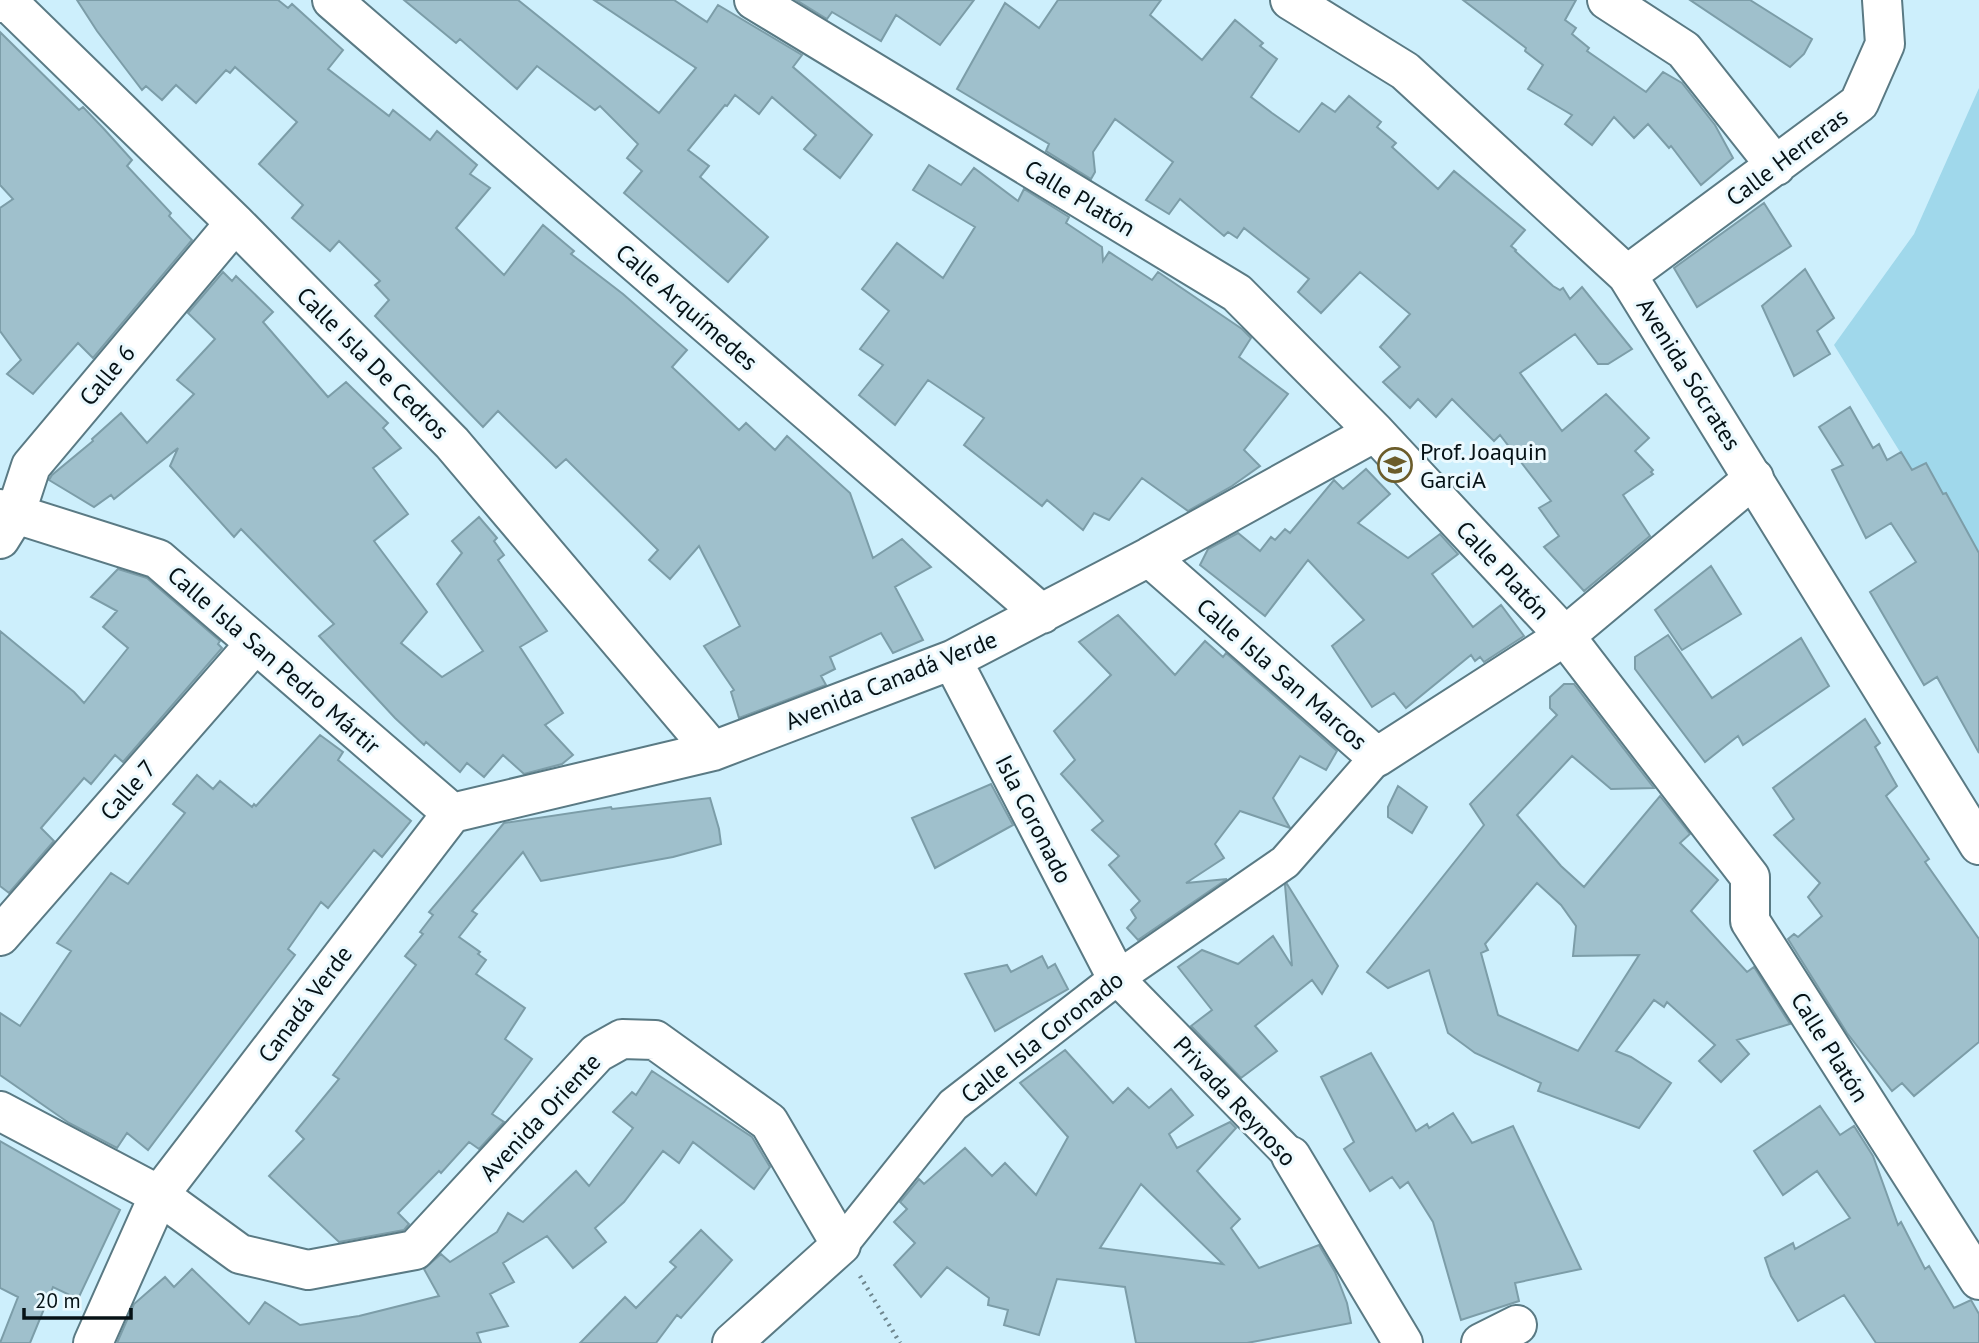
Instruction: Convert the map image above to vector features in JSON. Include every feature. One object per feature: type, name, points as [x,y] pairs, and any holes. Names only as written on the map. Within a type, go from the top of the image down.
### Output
[{"type":"street","name":"Calle Arquímedes","points":[[332,0],[1042,614]]},
{"type":"street","name":"Calle Platón","points":[[754,0],[1237,293],[1375,432],[1565,636],[1751,877],[1750,921],[1979,1280]]},
{"type":"street","name":"Avenida Sócrates","points":[[1290,0],[1405,71],[1627,275],[1979,845]]},
{"type":"street","points":[[1607,0],[1684,50],[1776,166]]},
{"type":"street","name":"Calle Herreras","points":[[1627,275],[1859,103],[1885,44],[1882,0]]},
{"type":"street","name":"Calle Isla De Cedros","points":[[3,1],[235,223],[452,443],[713,751]]},
{"type":"street","name":"Calle 6","points":[[5,521],[31,466],[235,223]]},
{"type":"street","name":"Avenida Canadá Verde","points":[[452,813],[713,751],[952,660],[1149,557],[1375,432]]},
{"type":"street","name":"Calle Isla San Marcos","points":[[1149,557],[1377,757],[1565,636],[1754,478]]},
{"type":"street","name":"Calle Isla San Pedro Mártir","points":[[5,521],[158,559],[452,813]]},
{"type":"street","name":"Calle 7","points":[[0,936],[255,643]]},
{"type":"street","name":"Isla Coronado","points":[[952,660],[1117,978]]},
{"type":"street","name":"Calle Isla Coronado","points":[[732,1343],[841,1245],[953,1105],[1117,978],[1285,862],[1377,757]]},
{"type":"street","name":"Canadá Verde","points":[[93,1343],[159,1195],[452,813]]},
{"type":"street","name":"Privada Reynoso","points":[[1117,978],[1291,1156],[1403,1343]]},
{"type":"street","name":"Avenida Oriente","points":[[0,1111],[159,1195],[240,1254],[308,1270],[415,1250],[597,1053],[622,1039],[654,1041],[769,1122],[841,1245]]},
{"type":"street","points":[[1482,1343],[1517,1325]]},
{"type":"path","points":[[841,1245],[900,1343]]},
{"type":"shaded area","points":[[1979,88],[1979,580],[1834,345],[1914,234]]},
{"type":"building","points":[[77,0],[278,0],[288,8],[292,4],[343,50],[328,69],[389,116],[393,110],[430,140],[437,131],[477,165],[470,174],[490,188],[456,228],[504,275],[543,225],[574,251],[571,254],[623,294],[687,350],[672,367],[739,430],[746,423],[775,450],[787,436],[850,493],[873,558],[902,539],[931,567],[895,587],[923,640],[893,653],[881,633],[830,657],[835,669],[821,676],[826,685],[739,718],[731,692],[734,690],[704,646],[740,626],[699,546],[670,579],[649,560],[658,550],[566,459],[556,468],[498,411],[483,427],[375,316],[389,300],[375,285],[380,281],[339,241],[330,251],[292,218],[303,205],[259,164],[297,122],[235,67],[230,73],[226,70],[196,103],[176,85],[162,100],[146,86],[142,90]]},
{"type":"building","points":[[404,0],[518,0],[659,113],[696,68],[594,0],[674,0],[707,22],[718,5],[802,55],[793,67],[872,135],[840,178],[804,149],[816,135],[772,97],[759,114],[735,95],[727,106],[725,105],[688,150],[709,166],[700,177],[768,237],[728,282],[624,193],[642,171],[627,158],[638,144],[600,106],[595,110],[537,66],[517,89],[460,39],[456,43]]},
{"type":"building","points":[[796,0],[974,0],[940,45],[896,15],[881,41],[832,12],[827,19]]},
{"type":"building","points":[[1058,0],[1161,0],[1150,15],[1202,60],[1235,20],[1263,43],[1260,46],[1277,59],[1251,97],[1272,113],[1299,132],[1322,103],[1335,112],[1349,96],[1381,122],[1377,127],[1396,143],[1392,147],[1438,189],[1454,171],[1525,230],[1511,246],[1515,251],[1553,286],[1560,290],[1563,288],[1570,299],[1582,287],[1632,349],[1608,364],[1598,364],[1575,334],[1520,373],[1562,431],[1606,394],[1649,438],[1635,451],[1653,470],[1653,474],[1623,495],[1650,536],[1584,591],[1544,547],[1559,536],[1539,508],[1551,501],[1500,435],[1494,441],[1452,399],[1436,417],[1418,399],[1410,408],[1383,382],[1400,367],[1380,347],[1410,314],[1360,272],[1321,313],[1298,292],[1309,279],[1244,228],[1237,238],[1228,232],[1224,236],[1180,199],[1169,214],[1146,200],[1173,162],[1115,119],[1093,152],[1095,172],[1091,179],[1046,151],[1049,144],[957,89],[1005,3],[1039,28]]},
{"type":"building","points":[[1463,0],[1576,0],[1565,20],[1576,28],[1572,34],[1589,48],[1587,51],[1646,92],[1663,72],[1682,83],[1715,125],[1733,158],[1701,185],[1671,146],[1669,148],[1648,124],[1634,138],[1614,117],[1592,145],[1565,124],[1572,115],[1528,89],[1543,65],[1525,51],[1526,48]]},
{"type":"building","points":[[1690,0],[1750,0],[1812,39],[1804,54],[1790,67]]},
{"type":"building","points":[[0,32],[79,110],[83,107],[104,129],[132,160],[127,166],[192,240],[93,358],[78,343],[33,394],[7,374],[21,360],[0,331],[0,208],[13,199],[0,185]]},
{"type":"building","points":[[929,165],[961,185],[974,168],[1018,201],[1024,189],[1069,217],[1066,223],[1102,247],[1103,261],[1109,252],[1152,280],[1158,272],[1242,329],[1251,338],[1239,357],[1288,394],[1244,450],[1260,466],[1232,486],[1188,511],[1142,478],[1109,520],[1094,513],[1083,530],[1047,500],[1042,506],[964,445],[984,418],[928,380],[895,425],[859,395],[883,365],[860,349],[889,311],[862,289],[897,243],[943,278],[975,227],[913,190]]},
{"type":"building","points":[[1764,203],[1791,246],[1697,307],[1674,268]]},
{"type":"building","points":[[1805,269],[1834,318],[1817,331],[1830,354],[1794,376],[1762,306]]},
{"type":"building","points":[[223,272],[232,281],[236,276],[273,312],[263,322],[328,397],[346,382],[388,423],[383,428],[401,448],[373,468],[408,514],[374,541],[427,612],[401,643],[442,677],[483,651],[437,584],[462,553],[452,541],[479,517],[497,538],[494,541],[504,555],[498,560],[547,631],[520,647],[563,713],[545,725],[573,755],[562,764],[524,774],[503,755],[484,777],[467,763],[460,772],[426,742],[424,745],[395,718],[319,636],[334,624],[241,529],[234,537],[170,466],[178,448],[114,499],[111,495],[94,507],[49,480],[121,413],[147,443],[194,394],[177,380],[215,339],[188,313]]},
{"type":"building","points":[[1850,407],[1873,448],[1879,444],[1887,460],[1901,452],[1912,470],[1926,463],[1979,553],[1979,753],[1937,677],[1924,685],[1870,592],[1916,562],[1891,523],[1866,538],[1832,470],[1843,465],[1819,427]]},
{"type":"building","points":[[1366,469],[1390,494],[1358,523],[1408,558],[1440,534],[1458,554],[1432,574],[1473,627],[1501,605],[1524,636],[1484,662],[1480,657],[1475,661],[1471,655],[1406,708],[1394,693],[1372,707],[1332,646],[1364,620],[1308,560],[1265,616],[1200,565],[1208,549],[1238,533],[1260,551],[1271,537],[1275,540],[1285,529],[1290,533],[1334,480],[1343,489]]},
{"type":"building","points":[[1711,566],[1741,614],[1682,650],[1655,610]]},
{"type":"building","points":[[118,569],[147,578],[220,641],[218,644],[222,648],[123,762],[115,755],[91,784],[84,778],[41,828],[54,841],[9,893],[0,886],[0,631],[84,703],[128,648],[103,627],[117,611],[91,597]]},
{"type":"building","points":[[1118,615],[1175,675],[1205,641],[1223,657],[1226,653],[1337,751],[1326,770],[1300,756],[1273,798],[1290,828],[1240,811],[1215,844],[1224,858],[1186,883],[1227,879],[1138,940],[1127,928],[1136,918],[1131,910],[1140,901],[1109,865],[1119,856],[1092,830],[1103,821],[1061,774],[1075,760],[1054,731],[1111,675],[1079,642]]},
{"type":"building","points":[[1668,635],[1712,698],[1801,638],[1829,686],[1743,745],[1738,736],[1705,762],[1635,669],[1635,657]]},
{"type":"building","points":[[1564,684],[1574,684],[1654,788],[1611,789],[1572,756],[1517,815],[1561,866],[1584,887],[1660,796],[1690,834],[1680,843],[1718,880],[1691,911],[1747,972],[1754,967],[1790,1024],[1737,1040],[1749,1054],[1721,1082],[1699,1061],[1715,1045],[1667,1002],[1664,1007],[1654,1000],[1616,1051],[1631,1057],[1671,1083],[1639,1128],[1538,1091],[1541,1083],[1475,1053],[1448,1033],[1429,970],[1388,988],[1367,972],[1484,825],[1470,804],[1557,715],[1550,708],[1550,697]],"holes":[[[1537,883],[1561,905],[1576,926],[1573,956],[1639,955],[1578,1051],[1498,1015],[1481,953],[1488,950],[1485,944]]]},
{"type":"building","points":[[1865,719],[1880,743],[1875,747],[1897,786],[1886,796],[1929,859],[1925,862],[1979,939],[1979,1042],[1914,1096],[1902,1083],[1892,1091],[1847,1033],[1788,939],[1794,934],[1798,937],[1822,916],[1808,897],[1820,883],[1774,835],[1794,819],[1773,788]]},
{"type":"building","points":[[320,735],[343,752],[338,760],[411,821],[382,857],[374,850],[328,908],[321,902],[288,949],[295,955],[148,1150],[127,1133],[117,1148],[69,1123],[0,1075],[0,1013],[20,1026],[71,951],[57,943],[111,873],[128,884],[185,813],[173,804],[197,775],[213,789],[220,781],[252,807],[254,804],[256,806]]},
{"type":"building","points":[[991,784],[1013,825],[935,868],[912,818]]},
{"type":"building","points":[[1398,786],[1427,807],[1412,833],[1388,817],[1388,807]]},
{"type":"building","points":[[710,798],[721,844],[673,857],[541,881],[523,852],[472,911],[477,914],[459,937],[480,952],[478,954],[486,960],[476,974],[525,1008],[505,1039],[532,1059],[492,1114],[504,1122],[479,1149],[469,1142],[441,1173],[439,1171],[398,1213],[409,1224],[404,1230],[339,1242],[269,1176],[304,1139],[296,1131],[339,1079],[333,1075],[416,965],[405,956],[423,934],[420,932],[433,915],[429,912],[504,823],[611,807]]},
{"type":"building","points":[[1287,884],[1338,966],[1322,994],[1312,980],[1255,1026],[1277,1051],[1241,1078],[1191,1026],[1212,1010],[1178,967],[1202,950],[1238,964],[1273,936],[1292,966]]},
{"type":"building","points":[[1042,956],[1048,968],[1055,964],[1068,989],[995,1031],[965,974],[1007,965],[1011,972]]},
{"type":"building","points":[[1065,1050],[1113,1103],[1128,1088],[1149,1108],[1171,1089],[1193,1115],[1169,1134],[1177,1148],[1230,1122],[1236,1128],[1197,1171],[1240,1219],[1231,1228],[1259,1268],[1319,1245],[1335,1272],[1347,1303],[1351,1323],[1247,1343],[1136,1343],[1125,1287],[1057,1279],[1039,1335],[1004,1325],[1008,1310],[988,1305],[989,1298],[947,1267],[921,1297],[894,1265],[915,1243],[894,1222],[907,1209],[900,1202],[919,1179],[924,1184],[965,1148],[992,1176],[1005,1163],[1036,1195],[1068,1137],[1020,1083]],"holes":[[[1141,1184],[1223,1264],[1100,1248]]]},
{"type":"building","points":[[1371,1053],[1416,1131],[1427,1124],[1429,1128],[1453,1113],[1472,1143],[1513,1126],[1581,1269],[1515,1283],[1519,1301],[1461,1320],[1433,1222],[1408,1182],[1400,1188],[1392,1177],[1370,1191],[1344,1149],[1354,1142],[1321,1077]]},
{"type":"building","points":[[652,1071],[752,1137],[770,1167],[754,1189],[693,1142],[679,1163],[663,1151],[624,1202],[595,1228],[606,1242],[573,1268],[547,1236],[503,1263],[514,1282],[490,1294],[508,1326],[477,1333],[481,1343],[117,1343],[134,1304],[165,1277],[174,1287],[192,1269],[249,1324],[265,1302],[300,1325],[359,1316],[439,1296],[424,1269],[441,1254],[450,1262],[497,1232],[508,1213],[523,1222],[576,1171],[589,1186],[633,1128],[613,1112],[632,1092],[636,1095]]},
{"type":"building","points":[[1820,1106],[1840,1135],[1854,1126],[1873,1156],[1898,1225],[1901,1222],[1925,1269],[1929,1266],[1954,1308],[1971,1300],[1979,1314],[1979,1343],[1876,1343],[1844,1295],[1798,1321],[1771,1276],[1765,1258],[1793,1243],[1795,1249],[1850,1218],[1817,1171],[1783,1195],[1754,1151]]},
{"type":"building","points":[[0,1141],[120,1210],[78,1299],[53,1287],[30,1343],[0,1343],[18,1297],[0,1288]]},
{"type":"building","points":[[701,1230],[732,1260],[681,1318],[677,1315],[656,1343],[580,1343],[625,1297],[636,1308],[676,1267],[670,1262]]},
{"type":"place","name":"Prof. Joaquin GarciA","points":[[1395,465]]}]
